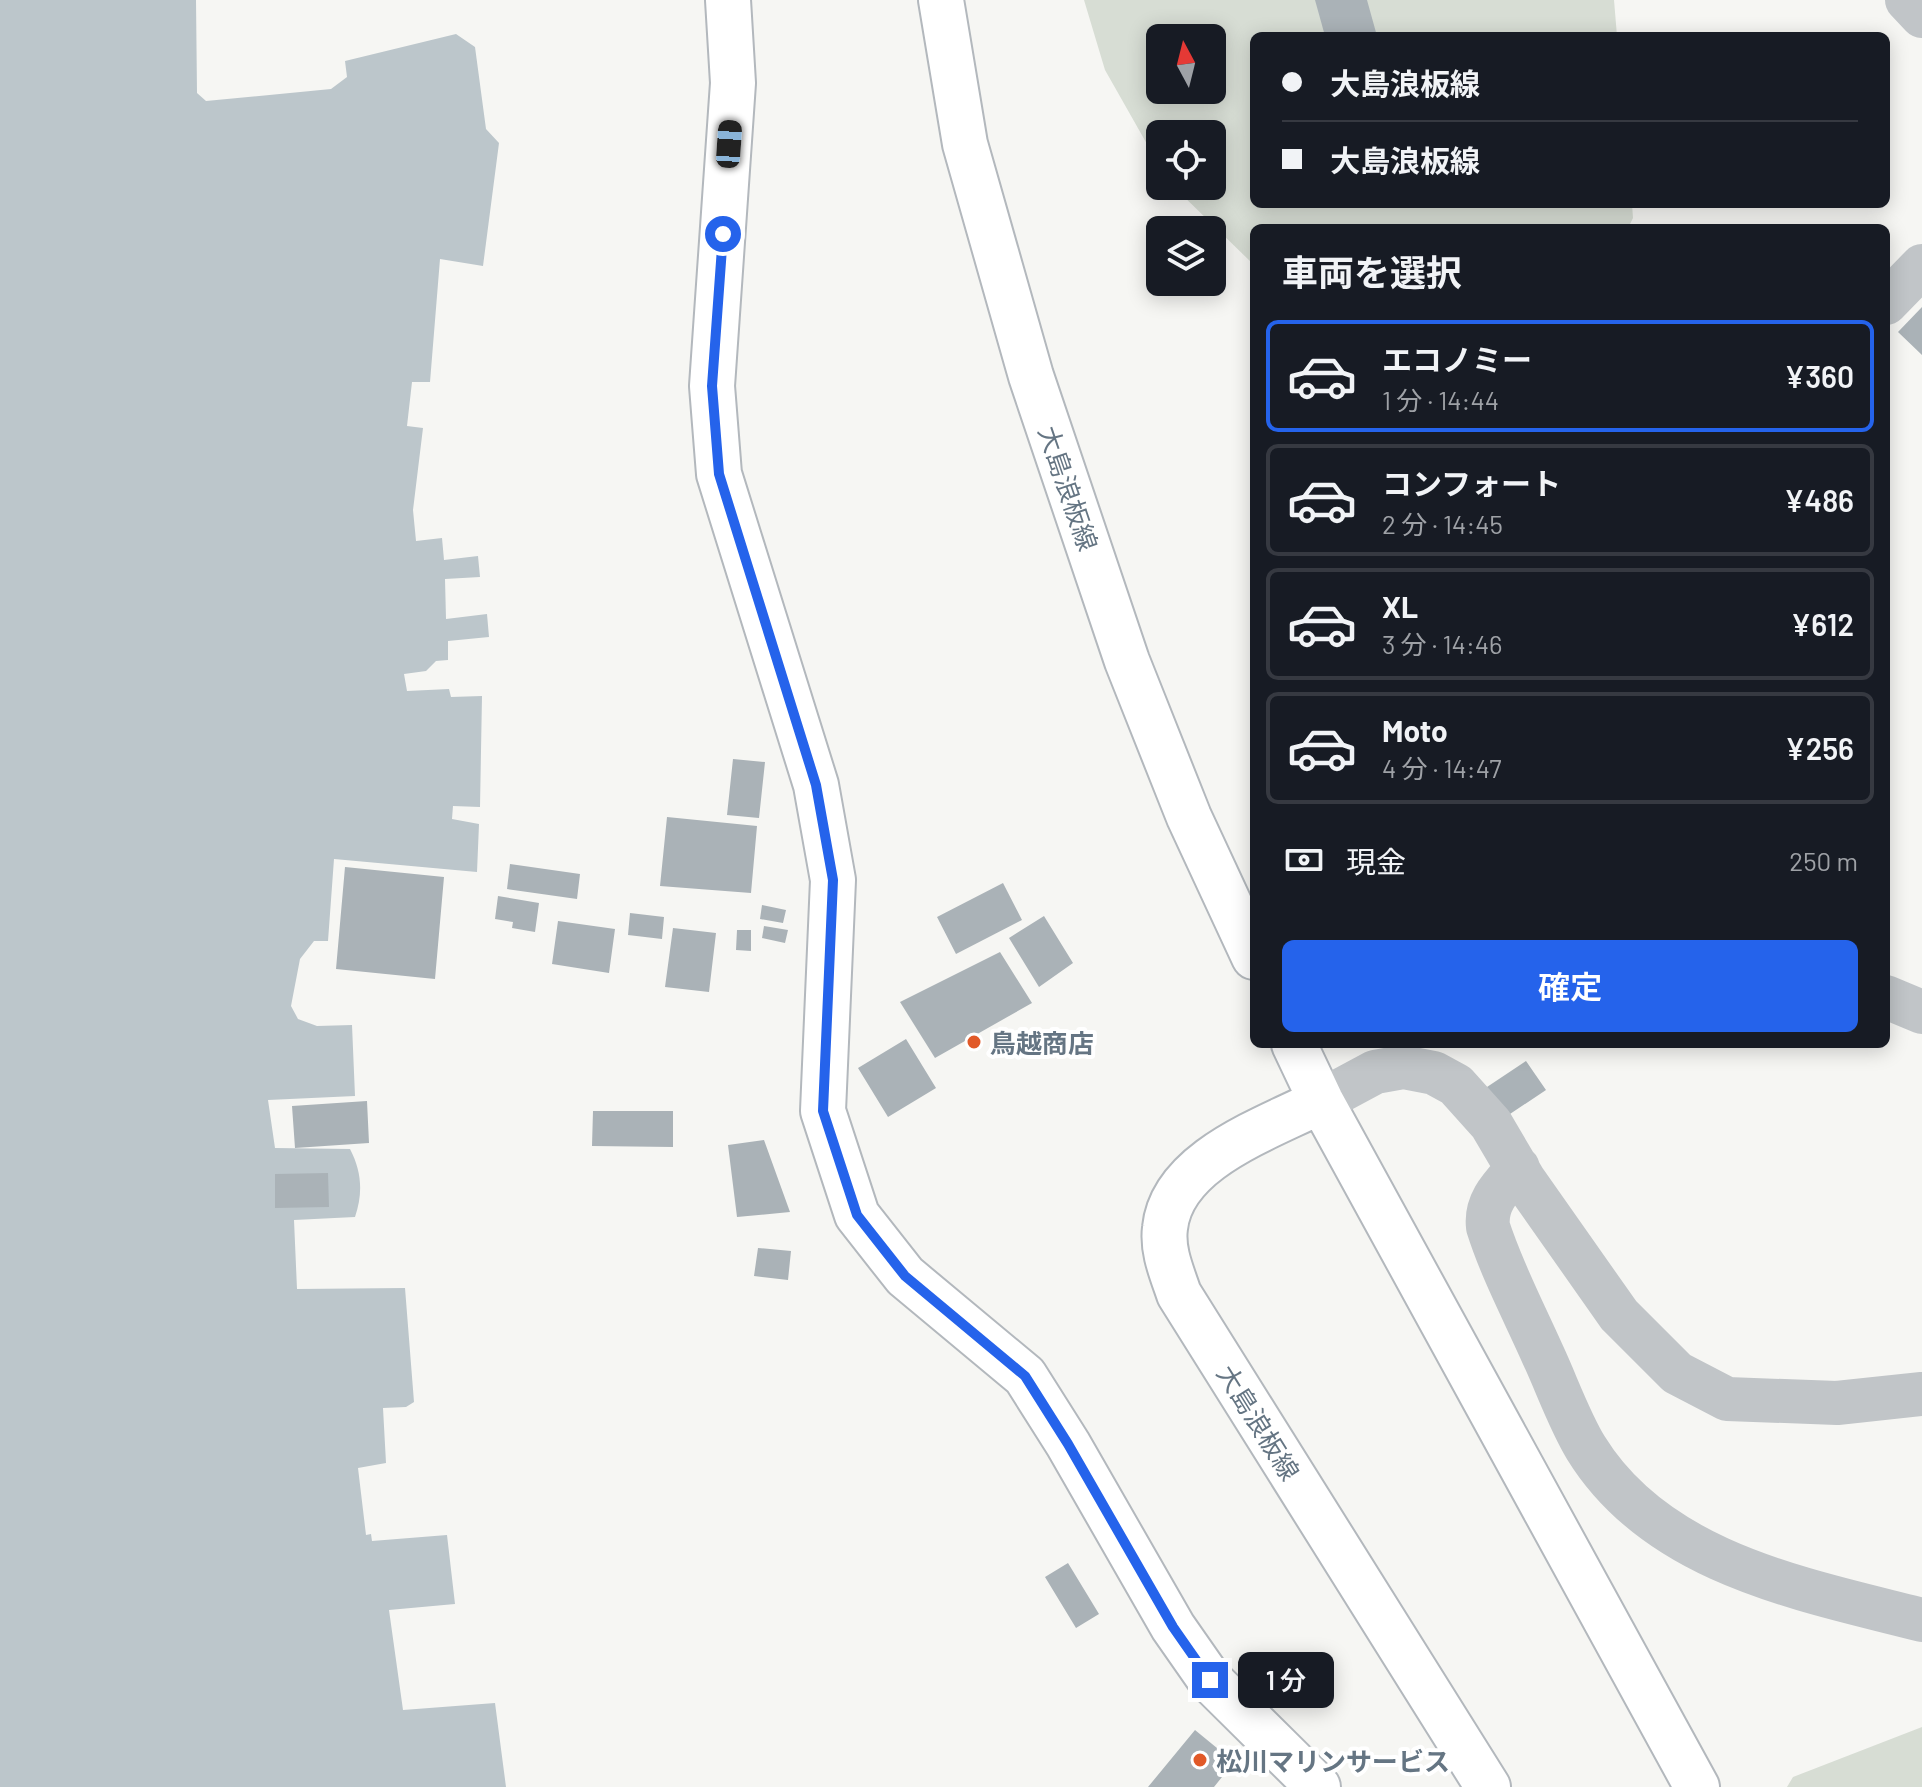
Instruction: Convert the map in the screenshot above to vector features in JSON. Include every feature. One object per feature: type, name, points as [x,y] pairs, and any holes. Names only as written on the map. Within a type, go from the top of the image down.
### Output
[{"type":"main road","points":[[728,0],[733,83],[712,386],[719,474],[816,785],[833,880],[823,1111],[857,1215],[905,1276],[1025,1376],[1068,1444],[1173,1627],[1210,1680],[1318,1787]]},
{"type":"main road","name":"大島浪板線","points":[[941,0],[965,144],[1031,376],[1127,661],[1189,817],[1250,948]]},
{"type":"main road","points":[[1296,1048],[1321,1101],[1697,1787]]},
{"type":"main road","name":"大島浪板線","points":[[1321,1101],[1204,1162],[1183,1181],[1169,1203],[1164,1231],[1168,1262],[1179,1294],[1488,1787]]},
{"type":"street","points":[[1907,0],[1922,16]]},
{"type":"street","points":[[1890,299],[1922,266]]},
{"type":"street","points":[[1890,999],[1922,1012]]},
{"type":"street","points":[[1321,1101],[1375,1072],[1403,1067],[1434,1073],[1456,1085],[1491,1124],[1619,1315],[1677,1373],[1727,1399],[1837,1403],[1922,1394]]},
{"type":"street","points":[[1518,1168],[1495,1194],[1486,1216],[1488,1227],[1585,1446],[1621,1493],[1678,1536],[1723,1561],[1795,1587],[1922,1620]]},
{"type":"shaded area","points":[[0,0],[196,0],[197,93],[206,101],[331,89],[347,77],[345,61],[456,34],[475,47],[486,129],[499,143],[483,266],[440,259],[430,382],[412,382],[407,426],[423,428],[413,510],[416,541],[442,538],[444,560],[478,556],[480,577],[445,579],[446,619],[487,614],[489,637],[448,641],[448,660],[436,661],[426,671],[404,674],[407,691],[449,689],[451,697],[482,696],[480,807],[453,806],[452,819],[479,824],[477,872],[334,859],[328,941],[314,941],[300,959],[291,1006],[298,1019],[317,1026],[352,1025],[355,1096],[268,1100],[275,1148],[350,1149],[359,1174],[360,1191],[355,1217],[294,1220],[297,1289],[405,1288],[414,1402],[406,1407],[383,1408],[386,1463],[358,1468],[366,1535],[371,1534],[372,1541],[447,1535],[455,1604],[389,1610],[403,1710],[495,1703],[506,1787],[0,1787]]},
{"type":"shaded area","points":[[1084,0],[1614,0],[1617,32],[1250,32],[1250,208],[1632,208],[1630,224],[1250,224],[1250,261],[1226,238],[1226,216],[1204,216],[1187,200],[1226,200],[1226,120],[1146,120],[1146,142],[1105,70]]},
{"type":"shaded area","points":[[1922,1727],[1922,1787],[1787,1787],[1793,1777]]},
{"type":"building","points":[[1315,0],[1367,0],[1376,32],[1324,32]]},
{"type":"building","points":[[1922,307],[1922,355],[1898,332]]},
{"type":"building","points":[[733,759],[765,762],[759,818],[727,815]]},
{"type":"building","points":[[667,817],[757,826],[751,893],[660,886]]},
{"type":"building","points":[[510,864],[580,874],[577,899],[507,889]]},
{"type":"building","points":[[345,867],[444,877],[435,979],[336,969]]},
{"type":"building","points":[[1003,883],[1022,920],[956,954],[937,917]]},
{"type":"building","points":[[498,896],[539,903],[535,932],[512,928],[513,922],[495,919]]},
{"type":"building","points":[[762,905],[786,910],[783,923],[760,919]]},
{"type":"building","points":[[630,913],[664,917],[662,939],[628,935]]},
{"type":"building","points":[[1044,916],[1073,963],[1039,987],[1009,938]]},
{"type":"building","points":[[558,921],[615,929],[609,973],[552,964]]},
{"type":"building","points":[[764,926],[788,930],[785,943],[762,938]]},
{"type":"building","points":[[673,928],[716,933],[709,992],[665,987]]},
{"type":"building","points":[[737,930],[751,930],[751,951],[736,950]]},
{"type":"building","points":[[1000,952],[1032,1003],[935,1058],[900,1002]]},
{"type":"building","points":[[906,1039],[936,1088],[888,1117],[858,1068]]},
{"type":"building","points":[[1526,1061],[1546,1090],[1501,1120],[1481,1091]]},
{"type":"building","points":[[367,1101],[369,1143],[295,1148],[292,1106]]},
{"type":"building","points":[[593,1111],[673,1111],[673,1147],[592,1146]]},
{"type":"building","points":[[764,1140],[790,1212],[737,1217],[728,1145]]},
{"type":"building","points":[[328,1173],[329,1207],[275,1208],[275,1174]]},
{"type":"building","points":[[758,1248],[791,1251],[788,1280],[754,1276]]},
{"type":"building","points":[[1068,1563],[1099,1614],[1076,1628],[1045,1577]]},
{"type":"building","points":[[1195,1730],[1234,1762],[1214,1787],[1148,1787]]},
{"type":"place","name":"鳥越商店","points":[[974,1042]]},
{"type":"place","name":"松川マリンサービス","points":[[1200,1760]]},
{"type":"route","points":[[723,234],[712,386],[719,474],[816,785],[833,880],[823,1111],[857,1215],[905,1276],[1025,1376],[1068,1444],[1173,1627],[1210,1680]]}]
